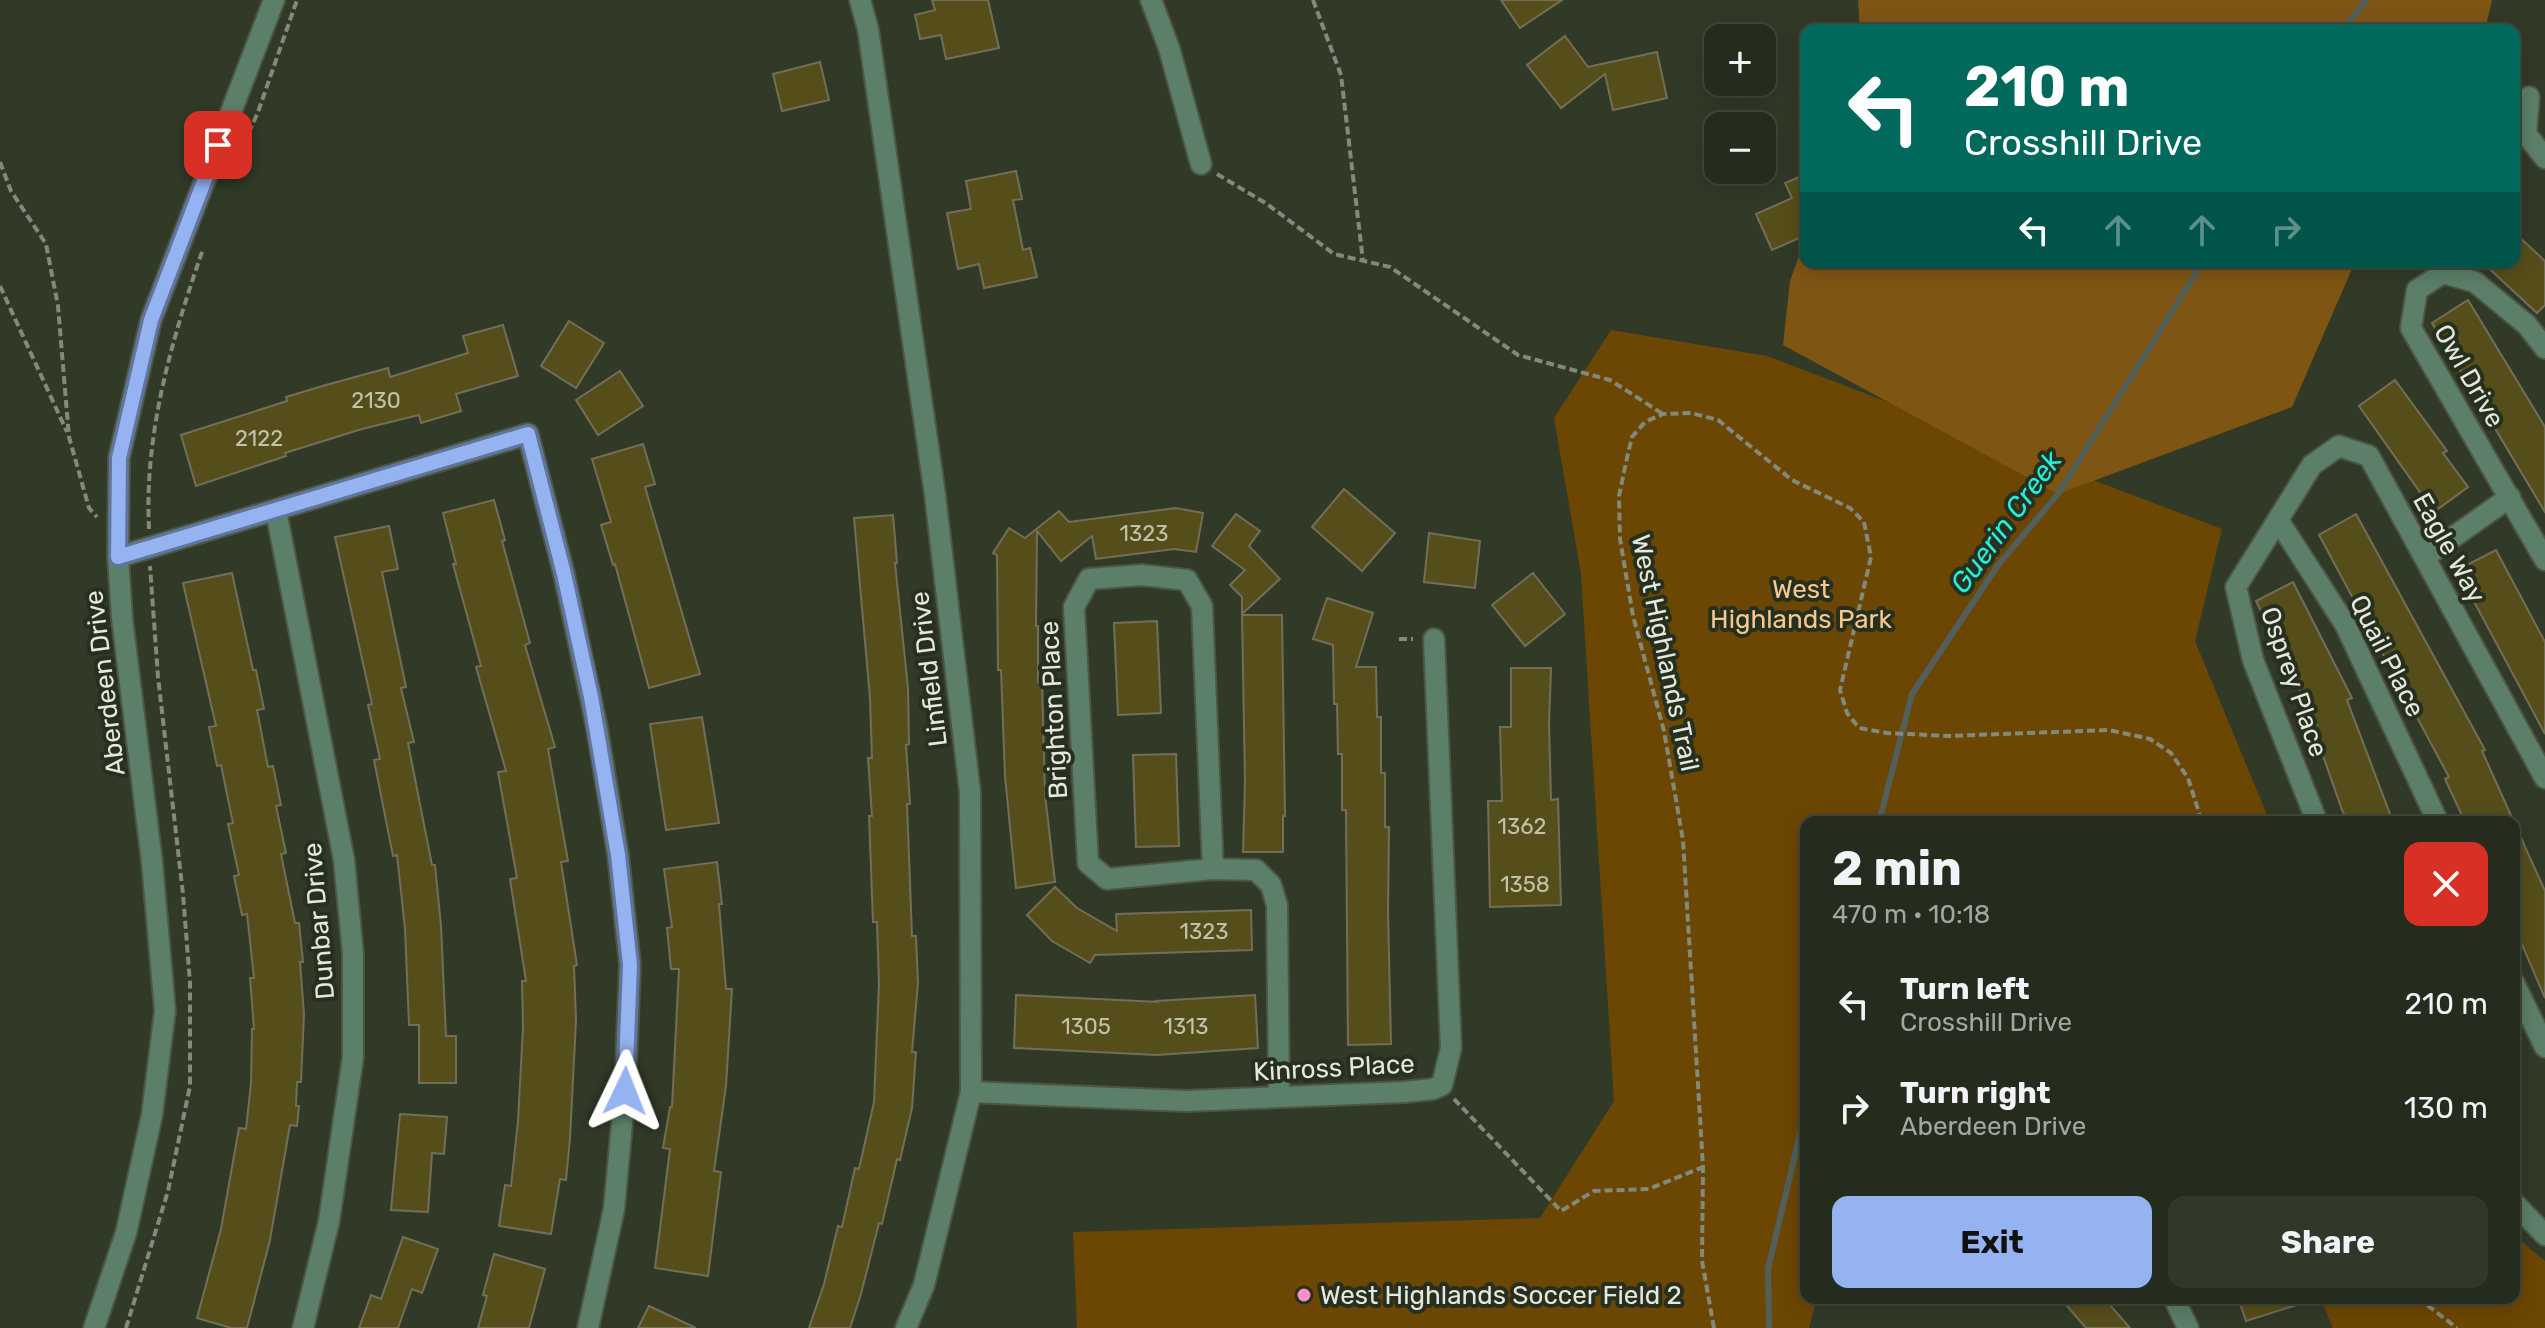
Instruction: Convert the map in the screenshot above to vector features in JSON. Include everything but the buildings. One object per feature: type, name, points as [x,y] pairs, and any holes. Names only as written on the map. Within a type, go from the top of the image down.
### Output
[{"type":"street","name":"Aberdeen Drive","points":[[94,1328],[126,1233],[152,1115],[165,1011],[152,862],[122,618],[118,548],[119,458],[151,320],[274,0]]},
{"type":"street","name":"Linfield Drive","points":[[860,0],[868,29],[905,272],[970,792],[971,1092],[924,1285],[906,1328]]},
{"type":"street","points":[[1151,0],[1169,48],[1201,164]]},
{"type":"street","points":[[2529,97],[2526,134],[2545,158]]},
{"type":"street","name":"Owl Drive","points":[[2545,348],[2527,325],[2475,282],[2443,273],[2417,290],[2411,328],[2545,560]]},
{"type":"street","points":[[118,548],[276,511],[528,434],[564,574],[597,728],[618,855],[630,965],[625,1091],[614,1209],[588,1328]]},
{"type":"street","name":"Eagle Way","points":[[2278,520],[2312,465],[2339,446],[2369,456],[2545,778]]},
{"type":"street","points":[[2425,557],[2510,497]]},
{"type":"street","name":"Dunbar Drive","points":[[276,511],[344,860],[353,954],[353,1057],[329,1221],[303,1328]]},
{"type":"street","name":"Osprey Place","points":[[2278,520],[2236,587],[2253,660],[2315,816]]},
{"type":"street","name":"Quail Place","points":[[2278,520],[2345,624],[2435,816]]},
{"type":"street","name":"Brighton Place","points":[[1213,869],[1202,606],[1187,580],[1142,575],[1089,579],[1074,607],[1088,863],[1107,879],[1213,869],[1256,870],[1271,885],[1277,905],[1279,1096]]},
{"type":"street","name":"Kinross Place","points":[[971,1092],[1186,1101],[1405,1092],[1442,1085],[1451,1048],[1434,639]]},
{"type":"street","points":[[2520,995],[2545,1047]]},
{"type":"street","points":[[2520,1209],[2545,1235]]},
{"type":"street","points":[[2177,1304],[2188,1328]]},
{"type":"path","points":[[233,166],[258,112],[297,0]]},
{"type":"path","points":[[1313,0],[1341,75],[1363,261]]},
{"type":"path","points":[[0,162],[11,191],[46,244],[58,306],[69,437]]},
{"type":"path","points":[[1201,164],[1267,204],[1334,254],[1390,267],[1518,355],[1610,380],[1663,414],[1691,413],[1718,420],[1792,480],[1850,508],[1864,522],[1871,557],[1840,690],[1847,713],[1859,728],[1887,733],[1949,736],[2109,730],[2150,739],[2171,753],[2188,778],[2200,816]]},
{"type":"path","points":[[148,508],[157,411],[175,332],[206,238]]},
{"type":"path","points":[[0,286],[69,437],[89,508],[118,548]]},
{"type":"path","name":"West Highlands Trail","points":[[1663,414],[1645,422],[1632,437],[1619,496],[1620,539],[1633,616],[1664,731],[1683,840],[1703,1167],[1702,1261],[1714,1328]]},
{"type":"path","points":[[1442,1085],[1561,1211],[1594,1191],[1649,1189],[1703,1167]]},
{"type":"path","points":[[2426,1304],[2457,1328]]},
{"type":"green space","name":"West Highlands Park","points":[[1611,330],[1767,356],[2222,529],[2195,641],[2268,816],[1800,816],[1800,1304],[1815,1304],[1809,1328],[1077,1328],[1073,1232],[1540,1218],[1614,1101],[1581,574],[1554,418]]},
{"type":"green space","points":[[2520,1240],[2545,1261],[2545,1328],[2333,1328],[2323,1304],[2520,1304]]},
{"type":"shaded area","points":[[1858,0],[2492,0],[2486,24],[1860,24]]},
{"type":"shaded area","points":[[1800,253],[1800,268],[2352,268],[2292,407],[2058,494],[1783,345],[1790,281]]},
{"type":"waterway","name":"Guerin Creek","points":[[2347,24],[2366,0]]},
{"type":"waterway","name":"Guerin Creek","points":[[1881,816],[1912,694],[1998,565],[2058,494],[2199,268]]},
{"type":"waterway","name":"Guerin Creek","points":[[1769,1328],[1768,1269],[1800,1133]]},
{"type":"place","name":"West Highlands Soccer Field 2","points":[[1304,1295]]},
{"type":"route","points":[[218,145],[151,320],[119,458],[118,557],[528,434],[591,697],[618,855],[630,965],[625,1091]]}]
